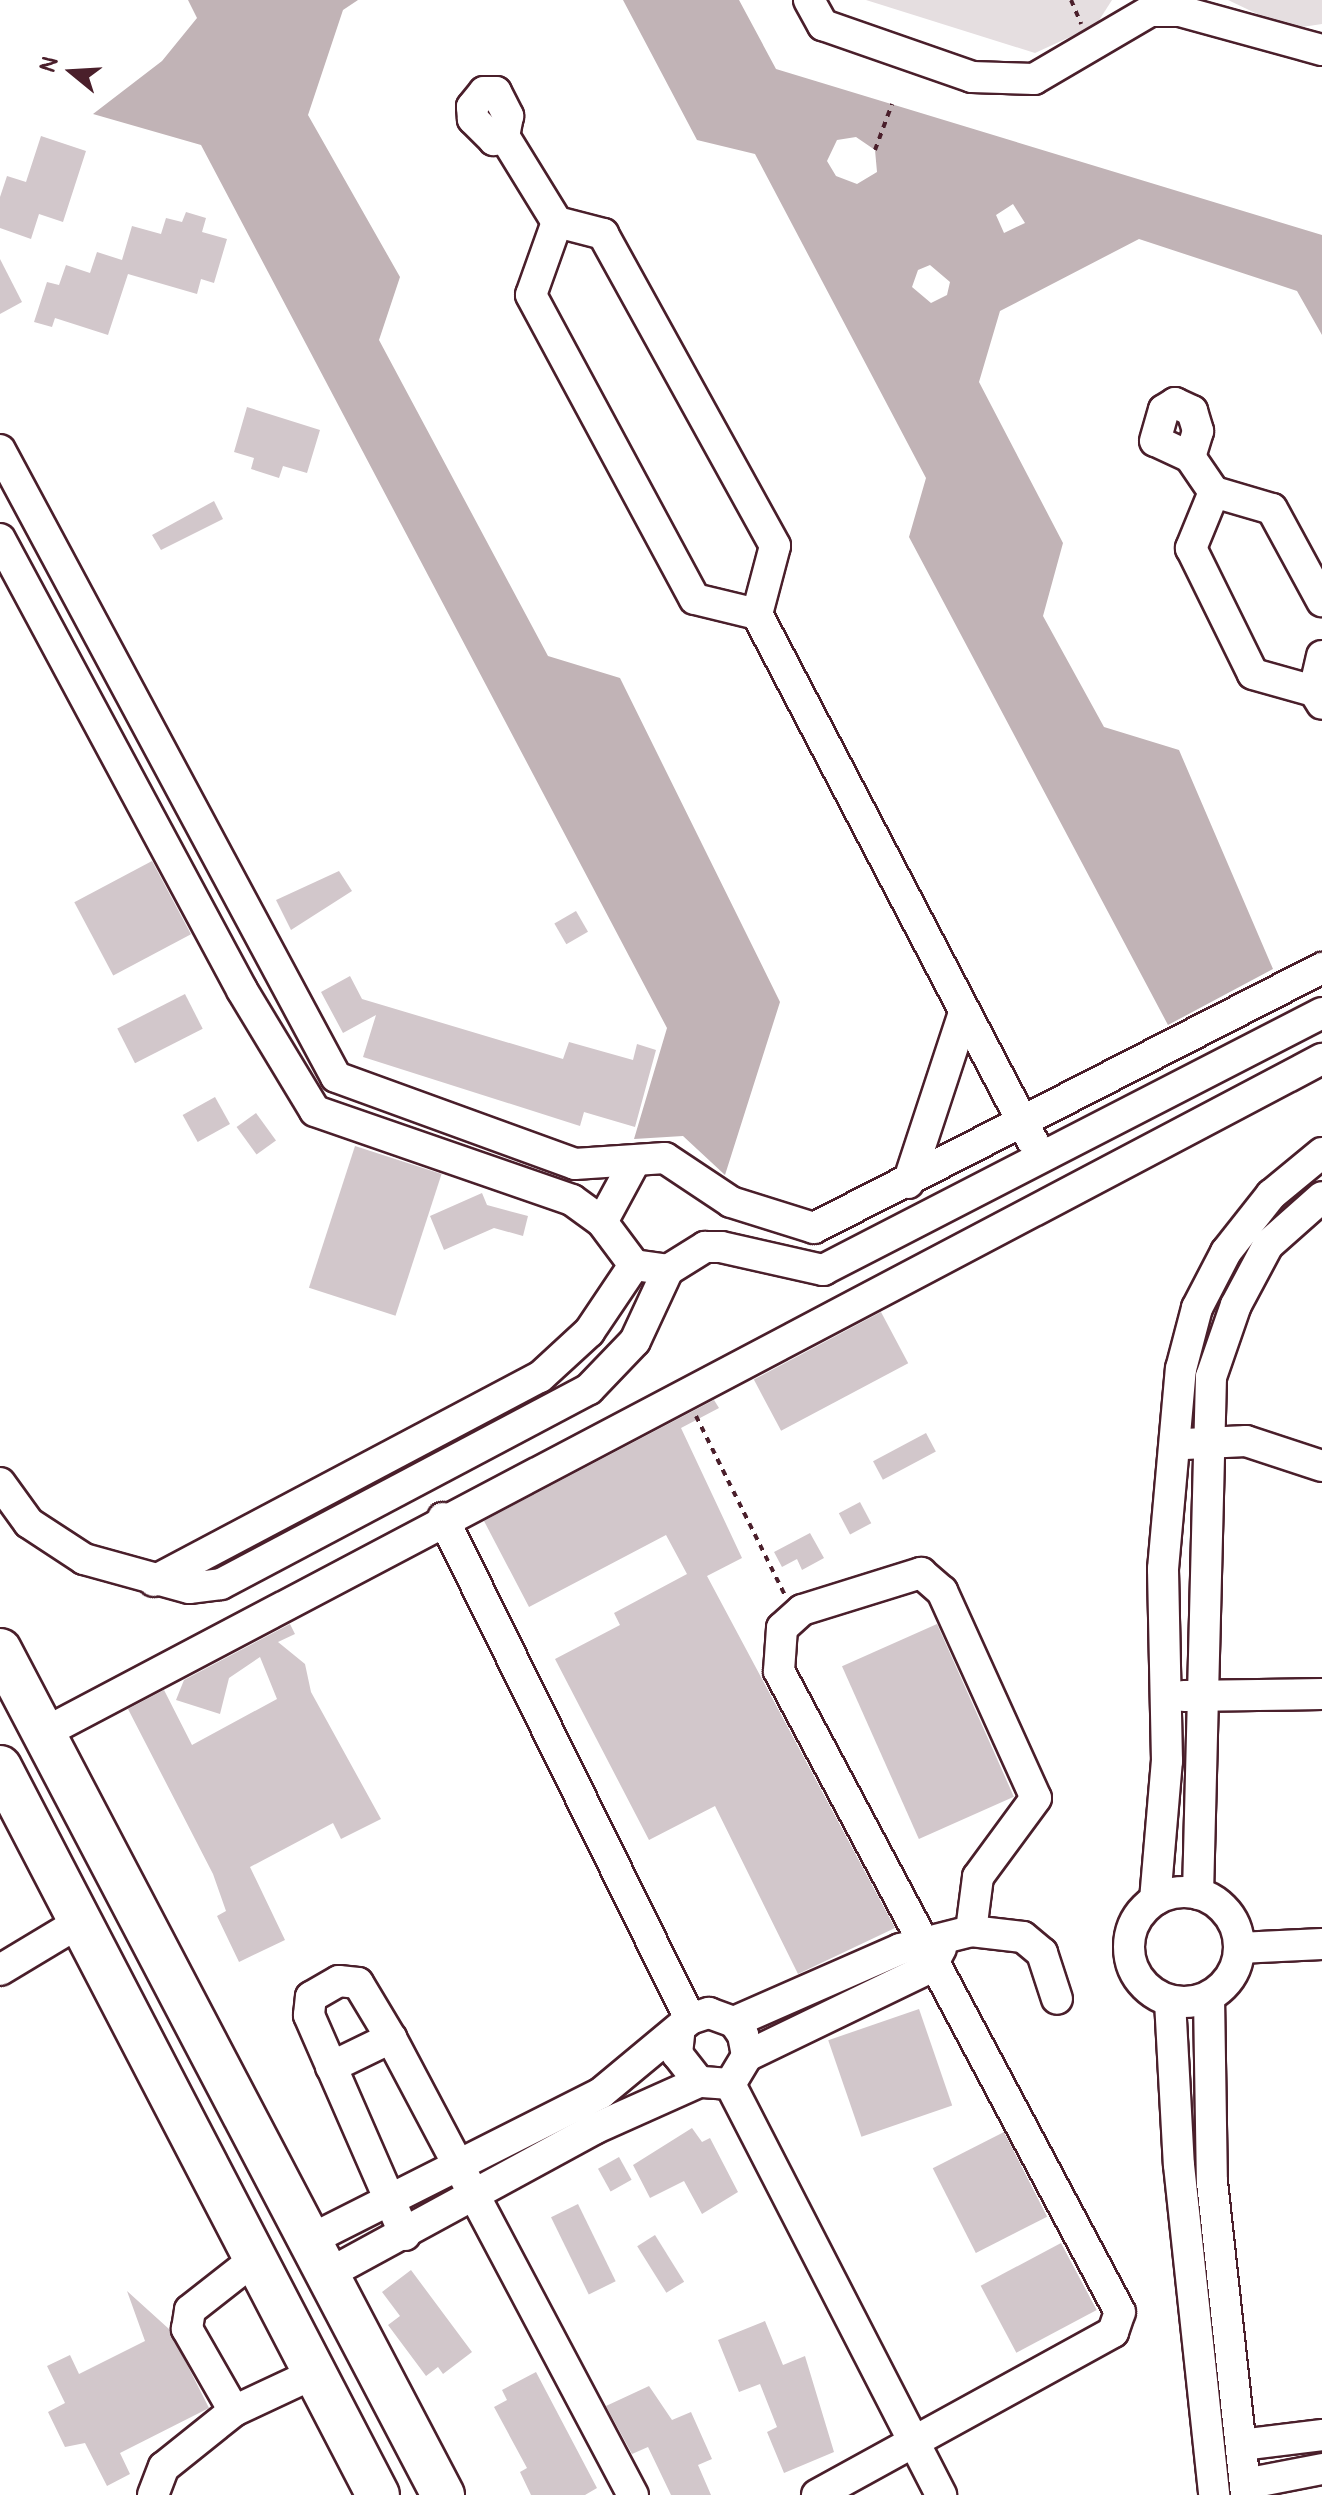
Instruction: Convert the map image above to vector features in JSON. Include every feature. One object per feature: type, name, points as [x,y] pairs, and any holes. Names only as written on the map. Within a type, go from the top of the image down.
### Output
[{"type":"highway","points":[[0,1650],[443,2495]]},
{"type":"highway","points":[[0,1767],[378,2495]]},
{"type":"street","points":[[809,0],[823,25],[972,77],[1034,79],[1150,11],[1180,11],[1322,50]]},
{"type":"street","points":[[504,136],[557,222],[603,234],[775,546],[757,614],[1041,1158]]},
{"type":"street","points":[[557,222],[531,295],[695,599],[757,614]]},
{"type":"street","points":[[0,450],[336,1077],[575,1164],[665,1158],[701,1175],[723,1198],[814,1228],[1024,1125],[1322,968]]},
{"type":"street","points":[[1190,457],[1214,492],[1272,509],[1322,601]]},
{"type":"street","points":[[1214,492],[1191,548],[1253,674],[1318,698],[1322,656]]},
{"type":"street","points":[[0,539],[242,990],[315,1111],[572,1200],[602,1222],[634,1265],[668,1270]]},
{"type":"street","points":[[908,1183],[964,1013]]},
{"type":"street","points":[[705,1247],[823,1270],[1322,1013]]},
{"type":"street","points":[[44,1733],[443,1518],[1322,1059]]},
{"type":"street","points":[[1155,1900],[1198,1894],[1228,1914],[1239,1948],[1231,1976],[1209,1997],[1170,2001],[1140,1981],[1130,1955],[1133,1928],[1155,1900],[1165,1696],[1170,1443],[1204,1294],[1271,1195],[1322,1153]]},
{"type":"street","points":[[602,1222],[635,1161]]},
{"type":"street","points":[[1198,1894],[1205,1446],[1211,1377],[1236,1305],[1268,1245],[1322,1197]]},
{"type":"street","points":[[0,1483],[29,1523],[84,1559],[154,1581],[189,1588],[221,1584],[589,1389],[635,1341],[668,1270],[705,1247],[723,1198]]},
{"type":"street","points":[[154,1581],[540,1377],[589,1332],[634,1265]]},
{"type":"street","points":[[1170,1443],[1205,1446],[1246,1441],[1322,1466]]},
{"type":"street","points":[[443,1518],[685,2026],[677,2054],[699,2082]]},
{"type":"street","points":[[730,2084],[747,2056],[942,1946],[978,1877],[1036,1798],[942,1591],[921,1573],[795,1616],[782,1628],[779,1671],[942,1946],[1120,2312],[1113,2332],[817,2495]]},
{"type":"street","points":[[1165,1696],[1322,1694]]},
{"type":"street","points":[[0,1970],[80,1922]]},
{"type":"street","points":[[320,2257],[387,2200],[601,2093],[685,2026],[709,2013],[734,2022],[942,1946],[1023,1937],[1042,1953],[1057,1999]]},
{"type":"street","points":[[1239,1948],[1322,1944]]},
{"type":"street","points":[[405,2235],[387,2200],[309,2015],[311,1997],[339,1981],[358,1983],[391,2038],[455,2166],[633,2495]]},
{"type":"street","points":[[1209,1997],[1212,2182],[1244,2475]]},
{"type":"street","points":[[1170,2001],[1179,2165],[1213,2489],[1244,2475],[1292,2439],[1322,2435]]},
{"type":"street","points":[[734,2022],[747,2056]]},
{"type":"street","points":[[331,2067],[391,2038]]},
{"type":"street","points":[[320,2257],[405,2235],[699,2082],[730,2084]]},
{"type":"street","points":[[730,2084],[941,2495]]},
{"type":"street","points":[[234,2411],[187,2329],[190,2310],[255,2259]]},
{"type":"street","points":[[153,2495],[164,2467],[234,2411],[315,2373]]},
{"type":"street","points":[[1244,2475],[1306,2478],[1292,2439]]},
{"type":"path","points":[[875,150],[892,104]]},
{"type":"path","points":[[685,1393],[795,1616]]},
{"type":"shaded area","points":[[188,0],[358,0],[343,10],[308,115],[400,277],[379,340],[548,656],[620,678],[780,1002],[725,1175],[683,1136],[634,1139],[667,1028],[201,145],[93,114],[162,61],[197,18]]},
{"type":"shaded area","points":[[623,0],[739,0],[776,69],[1322,235],[1322,335],[1297,291],[1139,239],[1000,311],[979,382],[1063,543],[1043,616],[1104,727],[1179,750],[1273,969],[1168,1025],[909,537],[926,478],[755,154],[697,140]],"holes":[[[856,137],[875,150],[877,172],[857,184],[836,176],[827,161],[837,140]],[[1013,204],[1025,223],[1004,233],[996,215]],[[930,265],[950,282],[947,295],[931,303],[912,287],[918,270]]]},
{"type":"shaded area","points":[[866,0],[1112,0],[1096,25],[1035,53]]},
{"type":"shaded area","points":[[1228,0],[1322,0],[1322,24],[1289,29]]},
{"type":"building","points":[[41,136],[86,151],[63,222],[39,214],[31,239],[0,228],[0,197],[7,176],[26,182]]},
{"type":"building","points":[[186,212],[206,218],[202,232],[227,239],[214,283],[201,279],[197,294],[128,274],[108,335],[55,318],[52,327],[34,322],[47,282],[59,285],[66,265],[90,273],[97,252],[122,260],[132,226],[161,234],[166,218],[182,222]]},
{"type":"building","points":[[0,259],[22,302],[0,314]]},
{"type":"building","points":[[247,407],[320,430],[307,473],[283,466],[279,478],[251,469],[254,458],[234,452]]},
{"type":"building","points":[[214,501],[223,519],[161,550],[152,535]]},
{"type":"building","points":[[152,861],[191,934],[113,976],[74,902]]},
{"type":"building","points":[[339,871],[352,891],[291,930],[276,900]]},
{"type":"building","points":[[576,911],[588,932],[566,944],[554,924]]},
{"type":"building","points":[[350,976],[362,999],[563,1059],[569,1042],[633,1060],[637,1044],[656,1050],[635,1127],[584,1112],[580,1126],[363,1057],[376,1015],[343,1033],[321,992]]},
{"type":"building","points":[[185,994],[203,1029],[135,1063],[117,1029]]},
{"type":"building","points":[[215,1097],[230,1124],[198,1142],[183,1115]]},
{"type":"building","points":[[256,1113],[276,1141],[257,1155],[237,1127]]},
{"type":"building","points":[[355,1146],[442,1174],[396,1316],[309,1288]]},
{"type":"building","points":[[482,1193],[487,1205],[528,1216],[523,1236],[494,1228],[444,1250],[430,1216]]},
{"type":"building","points":[[881,1312],[908,1363],[781,1431],[754,1380]]},
{"type":"building","points":[[714,1400],[719,1408],[681,1428],[742,1558],[707,1576],[895,1928],[798,1974],[715,1806],[649,1840],[555,1659],[620,1625],[614,1613],[687,1574],[666,1535],[529,1607],[484,1521]]},
{"type":"building","points":[[926,1433],[936,1452],[883,1480],[873,1461]]},
{"type":"building","points":[[860,1502],[871,1523],[850,1534],[839,1513]]},
{"type":"building","points":[[810,1533],[824,1558],[802,1570],[797,1559],[782,1567],[774,1552]]},
{"type":"building","points":[[290,1624],[295,1634],[278,1642],[305,1664],[311,1692],[381,1819],[341,1839],[333,1823],[250,1867],[285,1940],[239,1962],[217,1916],[226,1911],[213,1874],[128,1709],[164,1690],[192,1745],[277,1699],[260,1657],[229,1678],[220,1714],[176,1700],[184,1680]]},
{"type":"building","points":[[937,1624],[1014,1797],[919,1839],[842,1666]]},
{"type":"building","points":[[919,2009],[952,2105],[861,2137],[828,2040]]},
{"type":"building","points":[[692,2128],[702,2142],[710,2138],[738,2192],[702,2214],[684,2181],[650,2198],[633,2165]]},
{"type":"building","points":[[1004,2132],[1047,2217],[976,2253],[933,2168]]},
{"type":"building","points":[[619,2157],[632,2180],[611,2191],[598,2169]]},
{"type":"building","points":[[578,2204],[616,2281],[589,2294],[551,2217]]},
{"type":"building","points":[[655,2235],[684,2282],[666,2293],[637,2246]]},
{"type":"building","points":[[1061,2243],[1097,2310],[1016,2353],[981,2286]]},
{"type":"building","points":[[411,2270],[472,2352],[443,2374],[438,2367],[426,2376],[388,2325],[400,2316],[382,2292]]},
{"type":"building","points":[[127,2291],[169,2329],[209,2408],[120,2453],[130,2474],[107,2486],[85,2443],[65,2447],[48,2412],[65,2403],[47,2366],[70,2355],[79,2374],[145,2341]]},
{"type":"building","points":[[765,2321],[783,2365],[805,2356],[834,2452],[784,2473],[767,2432],[777,2427],[760,2384],[739,2392],[718,2340]]},
{"type":"building","points":[[536,2372],[597,2488],[585,2495],[531,2495],[520,2472],[527,2468],[494,2407],[507,2400],[502,2390]]},
{"type":"building","points":[[649,2386],[672,2420],[691,2412],[712,2459],[698,2465],[711,2495],[671,2495],[648,2447],[632,2454],[606,2406]]}]
